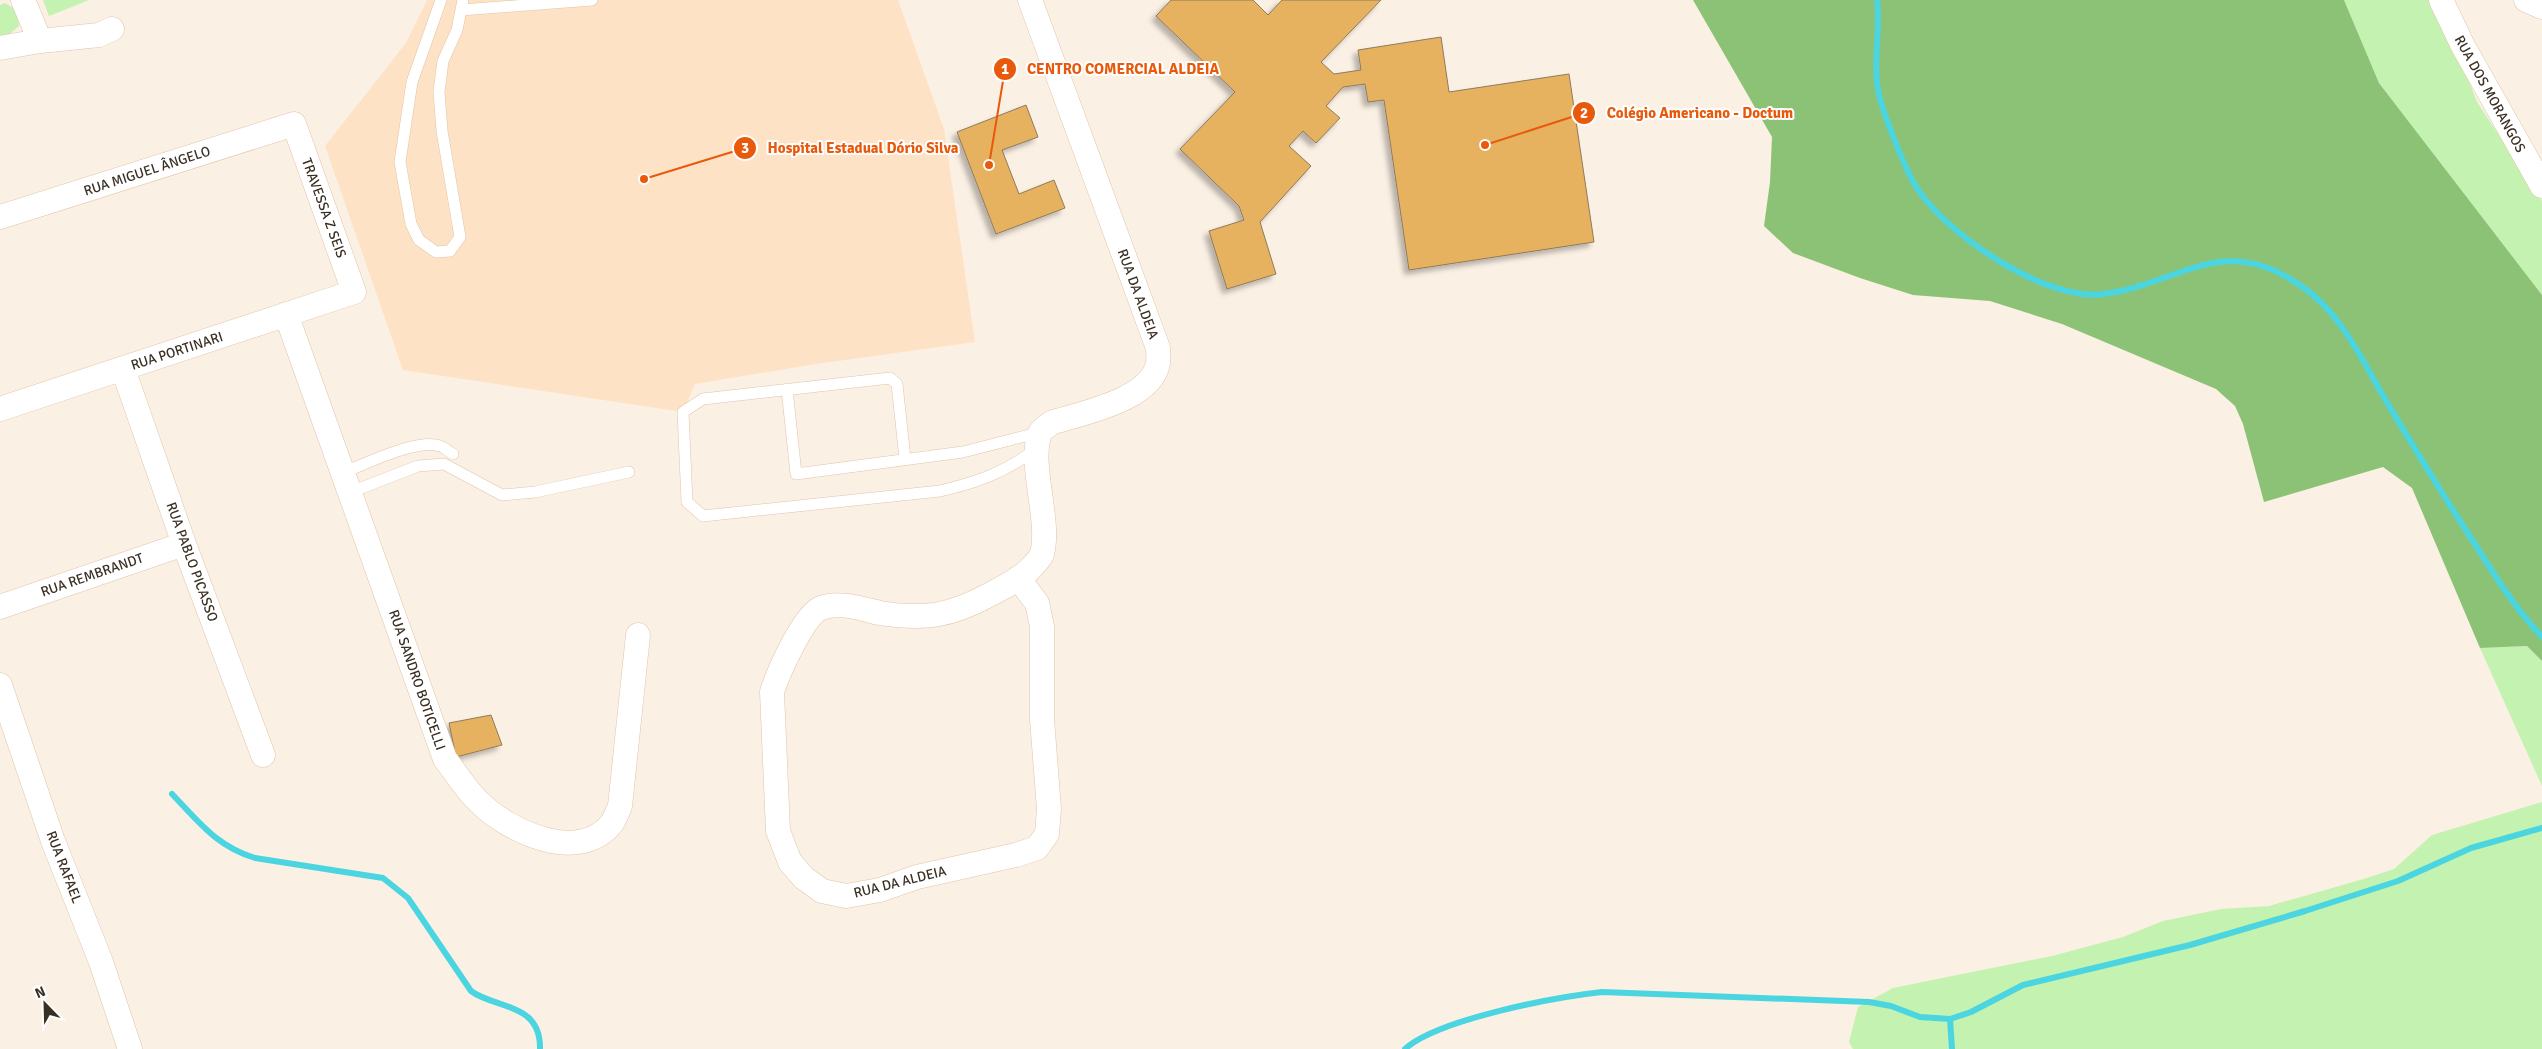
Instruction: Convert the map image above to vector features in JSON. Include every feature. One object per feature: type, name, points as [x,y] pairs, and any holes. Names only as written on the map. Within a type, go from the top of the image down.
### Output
[{"type":"street","points":[[23,0],[40,41]]},
{"type":"street","name":"RUA DA ALDEIA","points":[[1018,578],[1037,603],[1042,626],[1042,719],[1048,808],[1047,834],[1037,848],[1016,855],[917,877],[880,890],[846,896],[822,890],[804,878],[790,862],[778,831],[772,692],[778,672],[801,631],[820,609],[836,605],[901,616],[934,616],[962,610],[1018,578],[1041,556],[1044,540],[1039,439],[1051,423],[1133,395],[1154,376],[1158,363],[1158,348],[1030,0]]},
{"type":"street","name":"RUA DOS MORANGOS","points":[[2441,0],[2463,46],[2542,186]]},
{"type":"street","points":[[2526,0],[2542,7]]},
{"type":"street","points":[[0,48],[40,41],[99,36],[112,29]]},
{"type":"street","name":"RUA MIGUEL ÂNGELO","points":[[0,217],[294,124]]},
{"type":"street","name":"TRAVESSA Z SEIS","points":[[294,124],[354,292]]},
{"type":"street","name":"RUA PORTINARI","points":[[0,409],[354,292]]},
{"type":"street","name":"RUA SANDRO BOTICELLI","points":[[286,314],[445,760],[479,802],[518,830],[567,844],[594,837],[611,823],[620,806],[638,635]]},
{"type":"street","name":"RUA PABLO PICASSO","points":[[123,369],[184,544],[263,755]]},
{"type":"street","name":"RUA REMBRANDT","points":[[0,607],[184,544]]},
{"type":"street","name":"RUA RAFAEL","points":[[0,685],[53,841],[101,962],[130,1049]]},
{"type":"lane","points":[[441,0],[412,82],[400,162],[411,224],[419,240],[436,252],[450,251],[460,237],[442,131],[439,92],[443,61],[457,30],[462,5],[592,0]]},
{"type":"lane","points":[[905,459],[897,384],[890,378],[703,399],[683,412],[687,502],[703,516],[940,491],[986,478],[1013,466],[1039,439]]},
{"type":"lane","points":[[787,389],[796,474],[963,452],[1039,439]]},
{"type":"lane","points":[[347,482],[409,448],[423,445],[440,445],[453,454]]},
{"type":"lane","points":[[347,482],[418,466],[444,464],[502,494],[535,492],[629,472]]},
{"type":"shaded area","points":[[427,0],[898,0],[944,129],[975,342],[816,364],[695,384],[683,412],[403,370],[325,146],[406,43]]},
{"type":"green space","points":[[43,0],[89,0],[49,16]]},
{"type":"green space","points":[[1693,0],[2344,0],[2379,83],[2542,295],[2542,661],[2527,646],[2480,648],[2412,488],[2383,467],[2264,502],[2243,424],[2235,406],[2216,389],[2062,324],[1990,301],[1913,295],[1793,253],[1764,226],[1770,182],[1772,137]]},
{"type":"green space","points":[[2344,0],[2437,0],[2477,102],[2542,201],[2542,295],[2379,83]]},
{"type":"green space","points":[[5,3],[18,11],[19,26],[6,37],[0,37],[0,5]]},
{"type":"green space","points":[[2527,646],[2542,661],[2542,786],[2480,648]]},
{"type":"green space","points":[[2542,802],[2542,1049],[1853,1049],[1849,1042],[1858,1007],[1893,988],[2052,956],[2123,937],[2163,921],[2221,909],[2269,906],[2367,878],[2394,869],[2432,835]]},
{"type":"building","points":[[1171,0],[1253,0],[1268,15],[1282,0],[1381,0],[1321,62],[1334,74],[1361,70],[1358,50],[1441,37],[1449,92],[1569,74],[1594,242],[1409,270],[1384,100],[1368,102],[1365,84],[1343,87],[1326,106],[1340,118],[1316,143],[1303,131],[1289,146],[1311,166],[1260,222],[1276,274],[1227,289],[1209,231],[1244,220],[1239,206],[1180,149],[1235,92],[1156,16]]},
{"type":"building","points":[[1026,105],[1038,137],[1002,150],[1019,194],[1054,180],[1065,208],[996,234],[957,132]]},
{"type":"building","points":[[491,715],[502,745],[456,757],[449,723]]},
{"type":"waterway","points":[[1877,0],[1876,71],[1879,95],[1896,143],[1912,180],[1931,206],[1951,226],[2000,262],[2027,276],[2055,287],[2081,294],[2104,294],[2132,288],[2203,265],[2226,262],[2250,263],[2276,271],[2304,288],[2329,311],[2350,339],[2417,452],[2487,564],[2513,602],[2542,637]]},
{"type":"waterway","points":[[172,794],[209,832],[229,847],[241,853],[255,858],[383,878],[408,898],[471,991],[481,997],[515,1009],[533,1023],[538,1034],[540,1049]]},
{"type":"waterway","points":[[1405,1049],[1421,1038],[1470,1019],[1528,1004],[1602,992],[1869,1002],[1891,1006],[1920,1017],[1950,1019],[1971,1012],[2023,985],[2190,945],[2305,911],[2398,881],[2471,848],[2542,828]]},
{"type":"waterway","points":[[1950,1019],[1952,1049]]},
{"type":"place","name":"Colégio Americano - Doctum","points":[[1485,145]]},
{"type":"place","name":"CENTRO COMERCIAL ALDEIA","points":[[989,165]]},
{"type":"place","name":"Hospital Estadual Dório Silva","points":[[644,179]]}]
